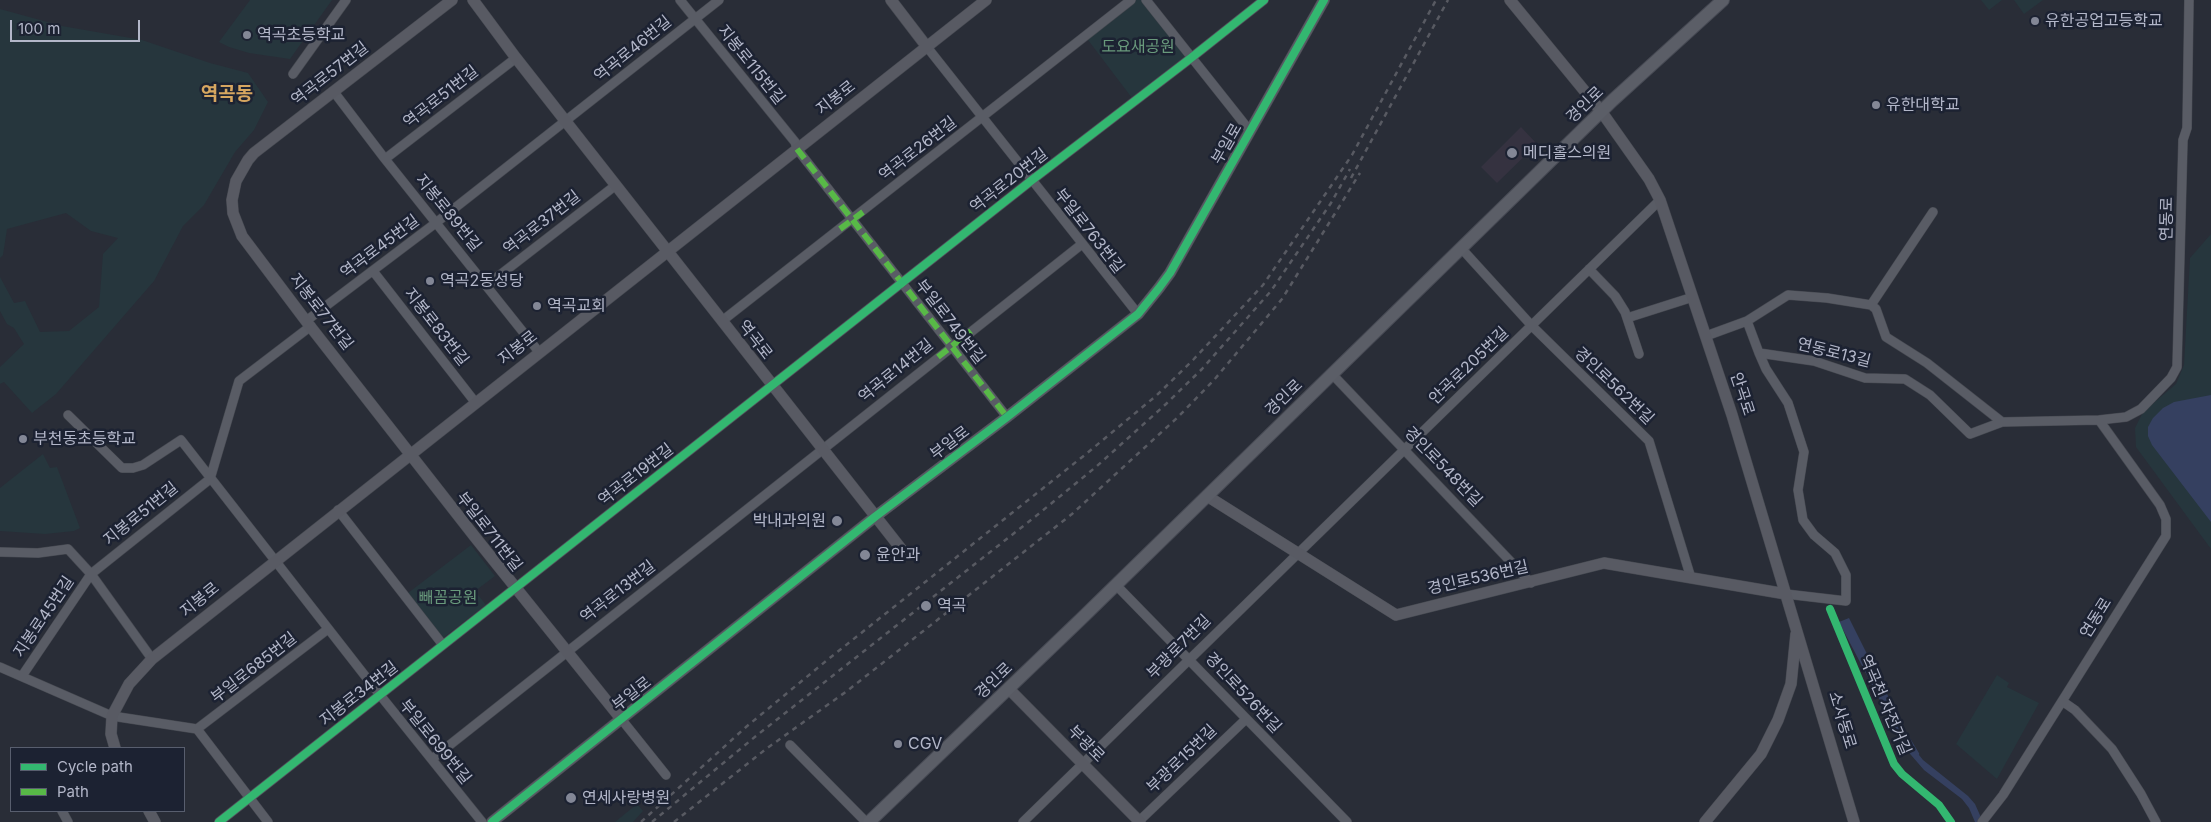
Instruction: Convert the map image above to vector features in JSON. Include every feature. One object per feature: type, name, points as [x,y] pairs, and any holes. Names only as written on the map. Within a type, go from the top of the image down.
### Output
[{"type":"main road","name":"경인로","points":[[867,822],[1116,585],[1601,111],[1723,0]]},
{"type":"street","points":[[293,74],[346,0]]},
{"type":"street","name":"역곡로57번길","points":[[236,181],[254,153],[452,0]]},
{"type":"street","name":"역곡로","points":[[473,0],[516,58],[902,550]]},
{"type":"street","name":"지봉로115번길","points":[[680,0],[795,142],[797,149]]},
{"type":"street","name":"역곡로46번길","points":[[566,122],[719,0]]},
{"type":"street","points":[[891,0],[927,47]]},
{"type":"street","name":"지봉로","points":[[112,716],[129,684],[152,659],[338,510],[986,0]]},
{"type":"street","name":"역곡로26번길","points":[[722,321],[1132,0]]},
{"type":"street","points":[[1146,0],[1250,131]]},
{"type":"street","name":"역곡로20번길","points":[[773,385],[1032,180],[1192,58],[1264,0]]},
{"type":"street","name":"부일로","points":[[492,822],[876,516],[1007,417],[1138,314],[1170,273],[1324,0]]},
{"type":"street","name":"안곡로","points":[[1510,0],[1601,111],[1649,178],[1660,200],[1706,336],[1797,628],[1791,684],[1778,720],[1761,754],[1705,822]]},
{"type":"street","name":"연동로","points":[[2126,417],[2141,409],[2158,393],[2171,378],[2177,366],[2183,140],[2187,128],[2190,0]]},
{"type":"street","name":"부일로763번길","points":[[927,47],[1138,314]]},
{"type":"street","name":"역곡로51번길","points":[[385,160],[516,58]]},
{"type":"street","name":"지봉로89번길","points":[[334,92],[385,160],[487,284],[539,352]]},
{"type":"street","name":"역곡로45번길","points":[[210,478],[239,381],[373,271],[566,122]]},
{"type":"street","name":"부일로749번길","points":[[797,149],[1007,417]]},
{"type":"street","name":"지봉로77번길","points":[[236,181],[232,200],[236,226],[249,246],[410,454]]},
{"type":"street","name":"역곡로37번길","points":[[487,284],[616,185]]},
{"type":"street","name":"안곡로205번길","points":[[1298,552],[1660,200]]},
{"type":"street","points":[[1706,336],[1747,321],[1788,295],[1827,298],[1871,305],[1933,212]]},
{"type":"street","name":"역곡로14번길","points":[[823,449],[1082,244]]},
{"type":"street","name":"경인로562번길","points":[[1461,248],[1532,326],[1649,441],[1691,578]]},
{"type":"street","points":[[1589,269],[1616,296],[1627,318],[1639,354]]},
{"type":"street","name":"지봉로83번길","points":[[373,271],[475,402]]},
{"type":"street","points":[[1627,318],[1693,297]]},
{"type":"street","name":"연동로13길","points":[[1871,305],[1876,309],[1886,337],[1927,364],[2002,422]]},
{"type":"street","points":[[1747,321],[1766,369],[1788,403],[1804,452],[1798,490],[1803,520],[1814,535],[1835,554],[1846,575],[1846,600],[1786,594]]},
{"type":"street","name":"연동로13길","points":[[1759,352],[1814,360],[1865,378],[1905,379],[1930,395],[1970,434],[2002,422],[2099,420],[2126,417]]},
{"type":"street","name":"경인로548번길","points":[[1332,374],[1531,583]]},
{"type":"street","name":"역곡로19번길","points":[[516,588],[773,385]]},
{"type":"street","name":"부일로699번길","points":[[68,415],[122,468],[143,465],[181,440],[380,695],[482,822]]},
{"type":"street","name":"연동로","points":[[1982,822],[1998,802],[2166,536],[2166,519],[2160,505],[2099,420]]},
{"type":"street","name":"역곡로13번길","points":[[432,759],[823,449]]},
{"type":"street","name":"부일로711번길","points":[[410,454],[622,720]]},
{"type":"street","name":"지봉로51번길","points":[[91,574],[210,478]]},
{"type":"street","name":"경인로536번길","points":[[1207,496],[1298,552],[1358,593],[1396,615],[1531,583],[1604,563],[1786,594]]},
{"type":"street","points":[[338,510],[443,645]]},
{"type":"street","points":[[0,552],[38,554],[68,549],[91,574],[152,659]]},
{"type":"street","name":"부광로7번길","points":[[1022,822],[1298,552]]},
{"type":"street","name":"지봉로45번길","points":[[22,676],[91,574]]},
{"type":"street","name":"경인로526번길","points":[[1116,585],[1347,822]]},
{"type":"street","name":"지봉로34번길","points":[[219,822],[516,588]]},
{"type":"street","name":"소사동로","points":[[1797,628],[1854,822]]},
{"type":"street","name":"부일로685번길","points":[[197,729],[328,629]]},
{"type":"street","name":"지봉로45번길","points":[[0,667],[112,716]]},
{"type":"street","name":"부광로","points":[[1009,688],[1139,822]]},
{"type":"street","points":[[2062,701],[2075,710],[2112,749],[2156,822]]},
{"type":"street","points":[[115,747],[111,734],[112,716],[197,729],[268,822]]},
{"type":"street","name":"부광로15번길","points":[[1139,822],[1246,719]]},
{"type":"street","points":[[622,720],[666,775]]},
{"type":"street","points":[[790,745],[867,822]]},
{"type":"shaded area","name":"메디홀스의원","points":[[1521,127],[1537,144],[1497,183],[1481,167]]},
{"type":"green space","points":[[250,0],[332,0],[290,59],[249,53],[219,42]]},
{"type":"green space","name":"도요새공원","points":[[1131,0],[1146,0],[1191,58],[1135,102],[1085,36]]},
{"type":"green space","name":"유한공업고등학교","points":[[1981,0],[2002,0],[1989,10]]},
{"type":"green space","points":[[2014,0],[2043,0],[2024,14]]},
{"type":"green space","points":[[0,9],[62,26],[142,40],[210,63],[248,73],[268,102],[254,130],[235,152],[204,205],[183,226],[154,281],[56,394],[32,413],[4,382],[0,384],[0,367],[24,344],[14,328],[7,324],[0,311],[0,277],[14,303],[25,301],[40,332],[69,331],[99,307],[103,254],[118,238],[91,231],[66,213],[7,229],[3,255],[0,258]]},
{"type":"green space","points":[[2211,234],[2211,549],[2136,447],[2135,428],[2143,412],[2176,384],[2184,365],[2190,258]]},
{"type":"green space","points":[[43,454],[50,468],[57,467],[80,528],[74,531],[45,534],[0,531],[0,488]]},
{"type":"green space","name":"빼꼼공원","points":[[471,545],[495,576],[475,591],[486,605],[443,638],[408,593]]},
{"type":"green space","points":[[1997,675],[2009,683],[2007,687],[2039,703],[1997,779],[1956,744]]},
{"type":"green space","points":[[637,804],[643,811],[633,822],[615,822]]},
{"type":"water","points":[[2211,395],[2211,522],[2152,445],[2148,436],[2148,427],[2153,418],[2163,408],[2174,402]]},
{"type":"water","points":[[1849,618],[1915,750],[1923,760],[1968,796],[1975,804],[1983,822],[1975,822],[1969,808],[1962,799],[1924,770],[1905,748],[1839,622]]},
{"type":"waterway","points":[[1909,739],[1918,754]]},
{"type":"railway","points":[[641,822],[746,727],[1086,454],[1157,395],[1193,360],[1263,285],[1352,155],[1436,0]]},
{"type":"railway","points":[[1351,178],[1448,0]]},
{"type":"railway","points":[[652,822],[756,736],[1036,516],[1097,466],[1166,404],[1202,369],[1271,291],[1331,203],[1350,169]]},
{"type":"railway","points":[[674,822],[766,749],[847,691],[1072,514],[1177,418],[1214,380],[1282,299],[1360,173]]},
{"type":"marked path","points":[[797,149],[1007,417]]},
{"type":"marked path","points":[[840,229],[863,212]]},
{"type":"marked path","points":[[938,357],[971,331]]},
{"type":"cycle path","points":[[219,822],[1032,180],[1264,0]]},
{"type":"cycle path","points":[[492,822],[876,516],[1007,417],[1138,314],[1170,273],[1324,0]]},
{"type":"cycle path","name":"역곡천 자전거길","points":[[1830,609],[1894,764],[1902,774],[1939,805],[1951,822]]},
{"type":"place","name":"유한공업고등학교","points":[[2035,21]]},
{"type":"place","name":"역곡초등학교","points":[[247,35]]},
{"type":"place","name":"유한대학교","points":[[1876,105]]},
{"type":"place","name":"메디홀스의원","points":[[1512,153]]},
{"type":"place","name":"역곡2동성당","points":[[430,281]]},
{"type":"place","name":"역곡교회","points":[[537,306]]},
{"type":"place","name":"부천동초등학교","points":[[23,439]]},
{"type":"place","name":"박내과의원","points":[[837,521]]},
{"type":"place","name":"윤안과","points":[[865,555]]},
{"type":"place","name":"역곡","points":[[926,606]]},
{"type":"place","name":"CGV","points":[[898,744]]},
{"type":"place","name":"연세사랑병원","points":[[571,798]]},
{"type":"district","name":"역곡동","points":[[227,94]]}]
